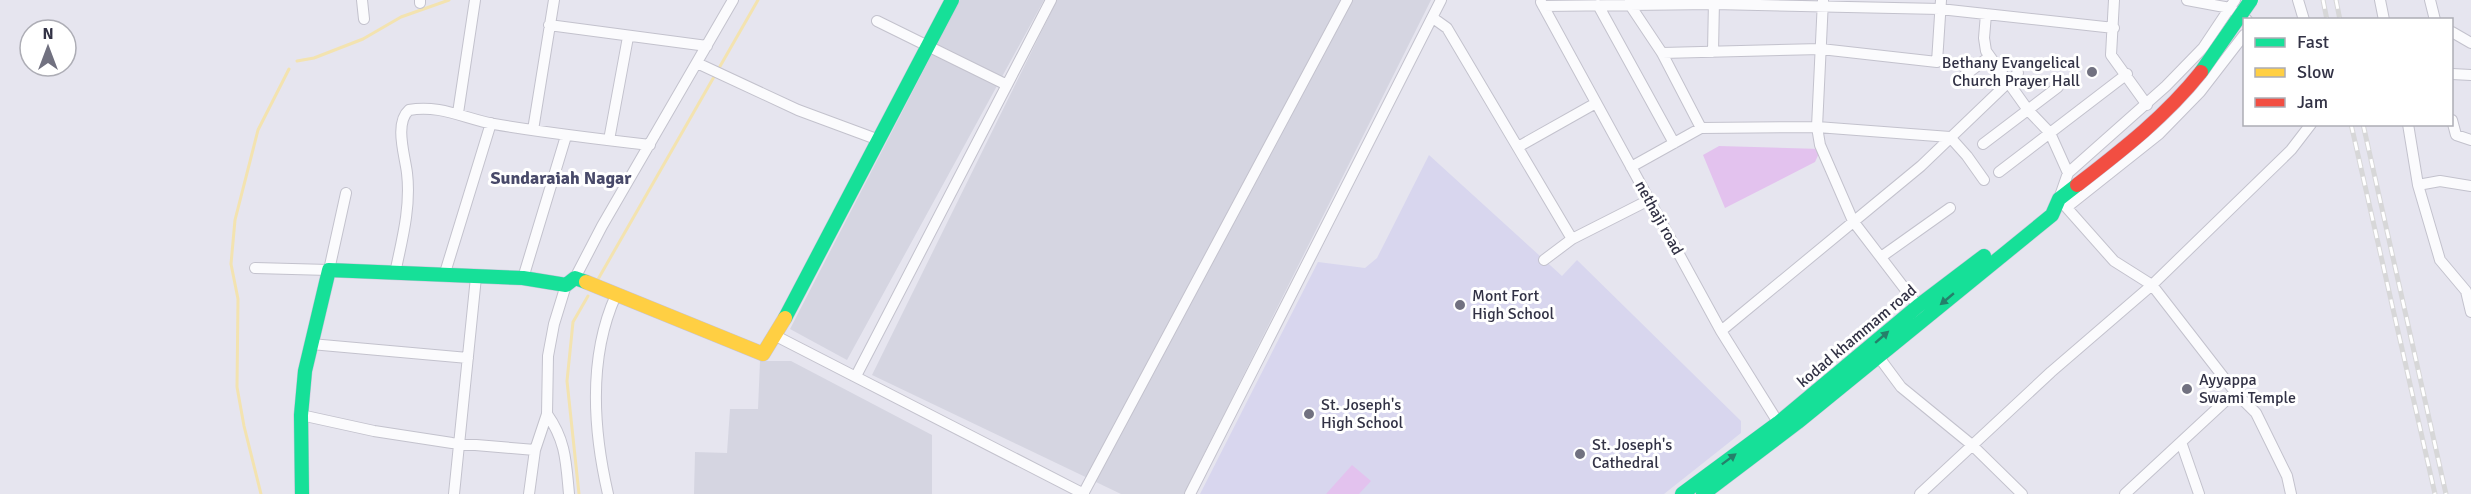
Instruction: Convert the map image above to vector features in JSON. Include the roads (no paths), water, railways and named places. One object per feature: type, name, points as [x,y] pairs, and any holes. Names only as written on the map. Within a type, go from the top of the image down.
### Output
[{"type":"main road","points":[[302,494],[301,415],[304,371],[329,270],[575,281],[600,288],[764,354],[776,336],[952,0]]},
{"type":"main road","name":"kodad khammam road","points":[[1682,494],[1781,428],[1878,356],[2052,215],[2077,185],[2151,126],[2183,93],[2224,40],[2250,0]]},
{"type":"main road","name":"kodad khammam road","points":[[1703,494],[1918,306],[2040,214],[2060,204]]},
{"type":"street","points":[[362,0],[364,19]]},
{"type":"street","points":[[458,113],[475,0]]},
{"type":"street","points":[[533,130],[554,0]]},
{"type":"street","points":[[529,494],[535,450],[547,414],[548,356],[554,324],[602,225],[733,0]]},
{"type":"street","points":[[856,376],[1051,0]]},
{"type":"street","points":[[776,336],[1084,494],[1347,0]]},
{"type":"street","points":[[1190,494],[1441,0]]},
{"type":"street","points":[[2114,0],[2111,55],[2127,74],[2147,105]]},
{"type":"street","points":[[2187,0],[2233,4],[2245,18]]},
{"type":"street","points":[[2298,0],[2303,18]]},
{"type":"street","points":[[2380,0],[2384,18]]},
{"type":"street","points":[[2430,0],[2434,18]]},
{"type":"street","points":[[1541,3],[1598,5],[1630,2],[1941,4],[1986,14],[2114,28]]},
{"type":"street","points":[[1630,2],[1662,53],[1701,128]]},
{"type":"street","points":[[1713,52],[1714,2]]},
{"type":"street","points":[[1823,2],[1817,127],[1820,145],[1852,220],[1918,306]]},
{"type":"street","name":"nethaji road","points":[[1541,3],[1721,331],[1781,428]]},
{"type":"street","points":[[1662,53],[1821,49],[1936,62],[1941,4]]},
{"type":"street","points":[[2060,204],[2068,173],[2147,105],[2203,48],[2233,4]]},
{"type":"street","points":[[1598,5],[1674,143]]},
{"type":"street","points":[[1986,14],[1984,44],[1989,57],[2028,110],[2050,133],[2068,173]]},
{"type":"street","points":[[1433,18],[1447,28],[1572,239]]},
{"type":"street","points":[[877,21],[1007,85]]},
{"type":"street","points":[[549,25],[707,46]]},
{"type":"street","points":[[2453,33],[2471,44]]},
{"type":"street","points":[[609,140],[628,36]]},
{"type":"street","points":[[2060,204],[2159,134],[2200,92],[2243,36]]},
{"type":"street","points":[[1960,79],[1989,57]]},
{"type":"street","points":[[697,63],[798,110],[879,140]]},
{"type":"street","points":[[1721,331],[1852,220],[1921,166],[2018,73]]},
{"type":"street","points":[[2000,172],[2127,74]]},
{"type":"street","points":[[2453,74],[2471,75]]},
{"type":"street","points":[[1983,144],[2058,87]]},
{"type":"street","points":[[1518,147],[1596,103]]},
{"type":"street","points":[[395,273],[409,197],[402,134],[405,114],[409,110],[418,108],[458,113],[491,123],[566,136],[650,145]]},
{"type":"street","points":[[444,276],[491,123]]},
{"type":"street","points":[[1920,494],[1971,445],[2152,285],[2291,150],[2309,126]]},
{"type":"street","points":[[2408,126],[2418,185],[2440,260],[2468,290],[2471,312]]},
{"type":"street","points":[[2453,126],[2456,135],[2471,140]]},
{"type":"street","points":[[1631,167],[1701,128],[1817,127],[1950,137],[1984,180]]},
{"type":"street","points":[[523,278],[566,136]]},
{"type":"street","points":[[2418,185],[2440,181],[2471,186]]},
{"type":"street","points":[[255,268],[329,270],[346,193]]},
{"type":"street","points":[[1544,260],[1572,239],[1649,200]]},
{"type":"street","points":[[2060,204],[2114,261],[2152,285],[2235,392],[2256,412],[2287,476],[2291,494]]},
{"type":"street","points":[[1881,257],[1950,208]]},
{"type":"street","points":[[454,494],[476,277]]},
{"type":"street","points":[[608,494],[596,410],[598,348],[608,312],[616,295]]},
{"type":"street","points":[[311,344],[468,358]]},
{"type":"street","points":[[1878,356],[1901,387],[1971,445],[2022,494]]},
{"type":"street","points":[[2125,494],[2235,392]]},
{"type":"street","points":[[547,414],[562,441],[569,494]]},
{"type":"street","points":[[301,415],[374,431],[459,444],[535,450]]},
{"type":"street","points":[[2181,442],[2199,494]]},
{"type":"waterway","points":[[297,61],[314,58],[363,39],[401,17],[449,0]]},
{"type":"waterway","points":[[597,281],[758,0]]},
{"type":"waterway","points":[[261,494],[237,387],[238,299],[231,264],[235,220],[258,130],[289,69]]},
{"type":"waterway","points":[[579,494],[567,381],[573,322],[588,296]]},
{"type":"railway","points":[[2323,0],[2327,18]]},
{"type":"railway","points":[[2336,0],[2340,18]]},
{"type":"railway","points":[[2351,126],[2435,494]]},
{"type":"railway","points":[[2363,126],[2446,494]]},
{"type":"place","name":"Bethany Evangelical Church Prayer Hall","points":[[2092,72]]},
{"type":"place","name":"Mont Fort High School","points":[[1460,305]]},
{"type":"place","name":"Ayyappa Swami Temple","points":[[2187,389]]},
{"type":"place","name":"St. Joseph's High School","points":[[1309,414]]},
{"type":"place","name":"St. Joseph's Cathedral","points":[[1580,454]]},
{"type":"district","name":"Sundaraiah Nagar","points":[[561,178]]}]
